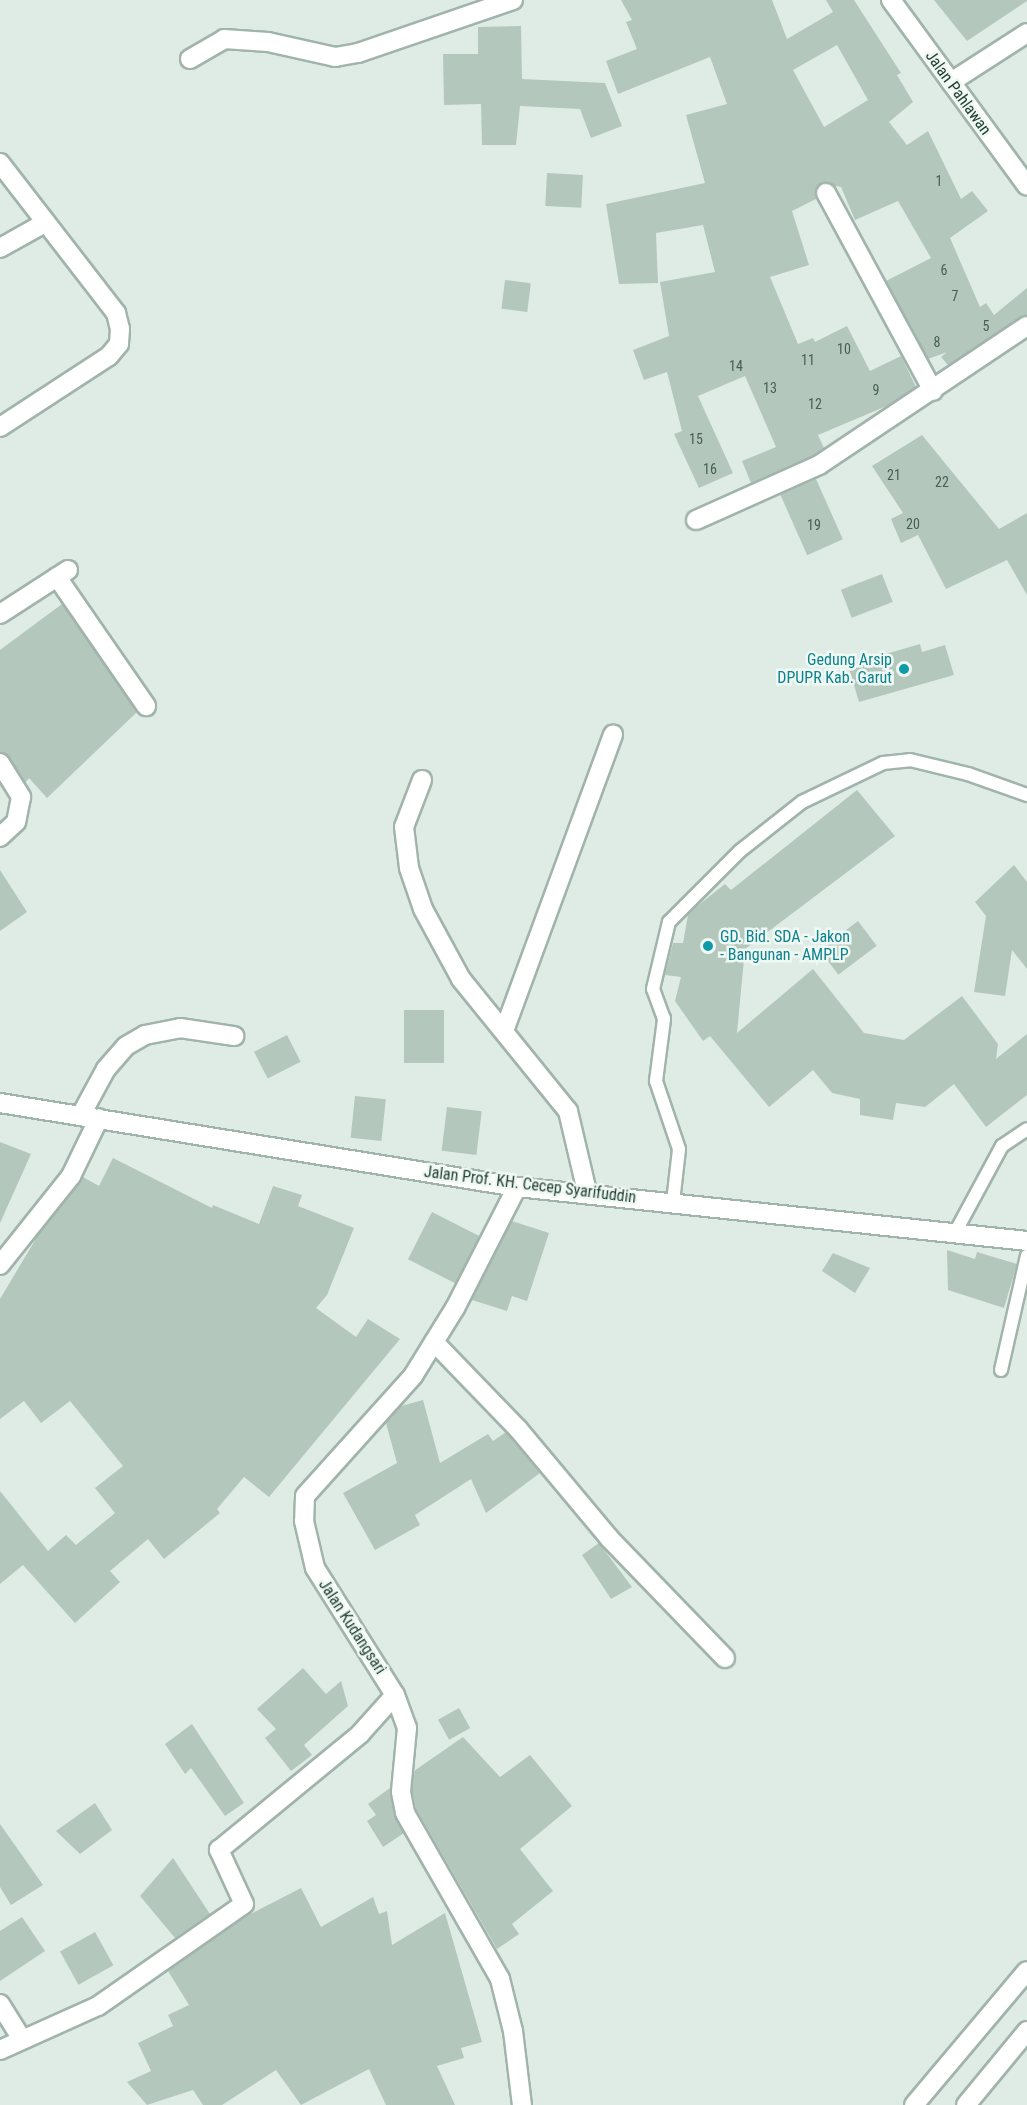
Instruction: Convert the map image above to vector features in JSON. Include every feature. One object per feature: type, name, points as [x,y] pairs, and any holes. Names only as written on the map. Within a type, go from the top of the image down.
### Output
[{"type":"street","points":[[190,59],[224,39],[347,55],[513,0]]},
{"type":"street","name":"Jalan Pahlawan","points":[[891,0],[1027,186]]},
{"type":"street","points":[[951,82],[1027,33]]},
{"type":"street","points":[[0,163],[116,313],[119,344],[94,368],[0,427]]},
{"type":"street","points":[[826,193],[933,391]]},
{"type":"street","points":[[0,248],[45,223]]},
{"type":"street","points":[[696,520],[819,465],[933,391],[1027,326]]},
{"type":"street","points":[[0,614],[63,574],[146,706]]},
{"type":"street","points":[[504,1031],[613,734]]},
{"type":"street","points":[[0,763],[21,797],[16,822],[0,837]]},
{"type":"street","points":[[422,780],[404,827],[409,868],[440,943],[461,979],[568,1111],[587,1192]]},
{"type":"street","points":[[0,1265],[71,1176],[106,1069],[126,1046],[145,1035],[180,1028],[234,1036]]},
{"type":"street","name":"Jalan Prof. KH. Cecep Syarifuddin","points":[[0,1103],[517,1187],[587,1192],[956,1231],[1027,1241]]},
{"type":"street","name":"Jalan Kudangsari","points":[[517,1187],[434,1342],[413,1376],[305,1496],[304,1521],[315,1568],[395,1695],[407,1728],[401,1792],[405,1814],[500,1979],[513,2031],[522,2105]]},
{"type":"street","points":[[434,1342],[518,1428],[609,1538],[725,1658]]},
{"type":"street","points":[[0,2050],[21,2038],[98,2006],[244,1904],[219,1850],[360,1734],[395,1695]]},
{"type":"street","points":[[914,2105],[1027,1971]]},
{"type":"street","points":[[0,2004],[21,2038]]},
{"type":"street","points":[[966,2105],[1027,2031]]},
{"type":"lane","points":[[673,1202],[679,1149],[656,1081],[664,1019],[653,989],[669,922],[740,851],[802,801],[883,764],[910,760],[1027,795]]},
{"type":"lane","points":[[956,1231],[1002,1146],[1027,1129]]},
{"type":"lane","points":[[1001,1370],[1027,1256]]},
{"type":"building","points":[[621,0],[772,0],[787,39],[833,12],[826,0],[854,0],[901,73],[897,75],[913,102],[889,122],[907,145],[928,131],[961,199],[972,191],[988,211],[950,238],[980,307],[986,303],[994,315],[1027,288],[1027,315],[948,365],[941,357],[947,352],[928,359],[886,281],[931,258],[898,201],[855,220],[841,187],[821,183],[816,199],[792,211],[809,265],[770,277],[798,344],[813,338],[815,342],[847,326],[870,371],[901,356],[916,387],[889,405],[818,435],[824,448],[814,455],[751,483],[742,461],[776,447],[745,376],[698,396],[733,473],[699,488],[674,434],[682,431],[667,372],[644,380],[633,350],[669,336],[660,282],[715,272],[703,225],[656,233],[658,283],[619,284],[606,204],[705,183],[686,115],[727,104],[710,57],[618,94],[606,61],[637,49],[626,22],[632,20]],"holes":[[[837,45],[868,100],[824,127],[793,70]]]},
{"type":"building","points":[[934,0],[1027,0],[1027,1],[967,41]]},
{"type":"building","points":[[521,26],[522,79],[605,83],[622,126],[591,138],[580,109],[520,106],[516,145],[482,145],[481,104],[444,105],[443,54],[478,54],[478,27]]},
{"type":"building","points":[[547,173],[583,175],[581,208],[545,206]]},
{"type":"building","points":[[505,280],[531,283],[527,312],[501,309]]},
{"type":"building","points":[[922,435],[999,529],[1027,513],[1027,595],[1007,560],[946,589],[918,535],[901,543],[891,519],[903,513],[872,466]]},
{"type":"building","points":[[816,479],[843,539],[807,555],[780,495]]},
{"type":"building","points":[[882,574],[893,602],[852,618],[841,590]]},
{"type":"building","points":[[62,604],[137,712],[47,798],[29,778],[25,783],[9,757],[0,752],[0,650]]},
{"type":"building","name":"Gedung Arsip DPUPR Kab. Garut","points":[[920,644],[922,652],[945,645],[954,675],[859,702],[848,665]]},
{"type":"building","points":[[857,790],[895,836],[745,949],[737,1033],[813,969],[864,1033],[904,1040],[962,996],[998,1044],[996,1059],[1027,1034],[1027,1095],[986,1127],[954,1084],[925,1107],[896,1103],[893,1120],[860,1115],[860,1099],[832,1093],[813,1070],[769,1107],[710,1036],[703,1041],[675,1001],[681,977],[665,975],[673,943],[683,943],[688,915],[696,907],[725,884],[731,890]]},
{"type":"building","points":[[1014,865],[1027,882],[1027,969],[1012,950],[1005,996],[974,992],[986,916],[975,902]]},
{"type":"building","points":[[0,870],[27,912],[0,931]]},
{"type":"building","points":[[858,921],[877,946],[838,975],[820,950]]},
{"type":"building","points":[[404,1010],[444,1010],[444,1063],[404,1063]]},
{"type":"building","points":[[287,1035],[301,1062],[268,1079],[254,1052]]},
{"type":"building","points":[[355,1096],[386,1099],[381,1141],[351,1138]]},
{"type":"building","points":[[447,1107],[482,1111],[476,1155],[442,1151]]},
{"type":"building","points":[[0,1142],[31,1154],[0,1223]]},
{"type":"building","points":[[113,1158],[212,1208],[213,1205],[259,1224],[273,1186],[302,1195],[298,1206],[354,1228],[327,1295],[316,1308],[356,1337],[368,1319],[400,1339],[269,1497],[244,1477],[217,1509],[220,1513],[164,1559],[148,1539],[110,1571],[120,1582],[75,1623],[23,1565],[0,1584],[0,1491],[48,1551],[66,1535],[76,1545],[115,1513],[95,1488],[123,1466],[70,1401],[41,1423],[24,1401],[0,1419],[0,1299],[37,1237],[83,1177],[99,1186]]},
{"type":"building","points":[[432,1212],[479,1236],[455,1283],[408,1259]]},
{"type":"building","points":[[512,1221],[549,1233],[527,1301],[512,1296],[507,1311],[472,1300]]},
{"type":"building","points":[[947,1250],[975,1259],[977,1252],[1017,1264],[1004,1308],[948,1290]]},
{"type":"building","points":[[833,1253],[870,1268],[855,1293],[822,1271]]},
{"type":"building","points":[[423,1400],[440,1463],[488,1434],[493,1441],[506,1432],[540,1473],[486,1513],[471,1479],[415,1515],[420,1525],[375,1550],[343,1493],[397,1463],[386,1423],[401,1406]]},
{"type":"building","points":[[599,1543],[632,1587],[611,1599],[582,1555]]},
{"type":"building","points":[[303,1668],[326,1694],[341,1681],[348,1706],[304,1745],[312,1755],[291,1771],[265,1738],[276,1729],[257,1709]]},
{"type":"building","points":[[459,1708],[470,1728],[449,1740],[438,1720]]},
{"type":"building","points":[[192,1724],[244,1803],[225,1816],[191,1768],[185,1774],[165,1744]]},
{"type":"building","points":[[463,1737],[500,1777],[530,1755],[572,1806],[520,1849],[553,1891],[512,1924],[519,1934],[497,1949],[416,1809],[412,1791],[414,1771]]},
{"type":"building","points":[[390,1788],[394,1815],[404,1833],[383,1847],[367,1821],[376,1815],[368,1804]]},
{"type":"building","points":[[95,1803],[112,1830],[80,1854],[56,1831]]},
{"type":"building","points":[[0,1824],[43,1885],[11,1905],[0,1887]]},
{"type":"building","points":[[173,1858],[210,1914],[175,1938],[140,1896]]},
{"type":"building","points":[[301,1888],[321,1927],[373,1897],[379,1914],[387,1911],[392,1945],[445,1913],[482,2042],[461,2048],[464,2058],[437,2066],[455,2105],[386,2105],[369,2069],[301,2105],[276,2070],[222,2105],[203,2105],[193,2090],[147,2105],[127,2082],[151,2071],[138,2043],[173,2026],[168,2015],[189,2005],[168,1971],[245,1917]]},
{"type":"building","points":[[22,1917],[45,1951],[0,1981],[0,1931]]},
{"type":"building","points":[[95,1932],[113,1965],[78,1985],[60,1951]]},
{"type":"place","name":"Gedung Arsip DPUPR Kab. Garut","points":[[904,669]]},
{"type":"place","name":"GD. Bid. SDA - Jakon - Bangunan - AMPLP","points":[[708,946]]}]
